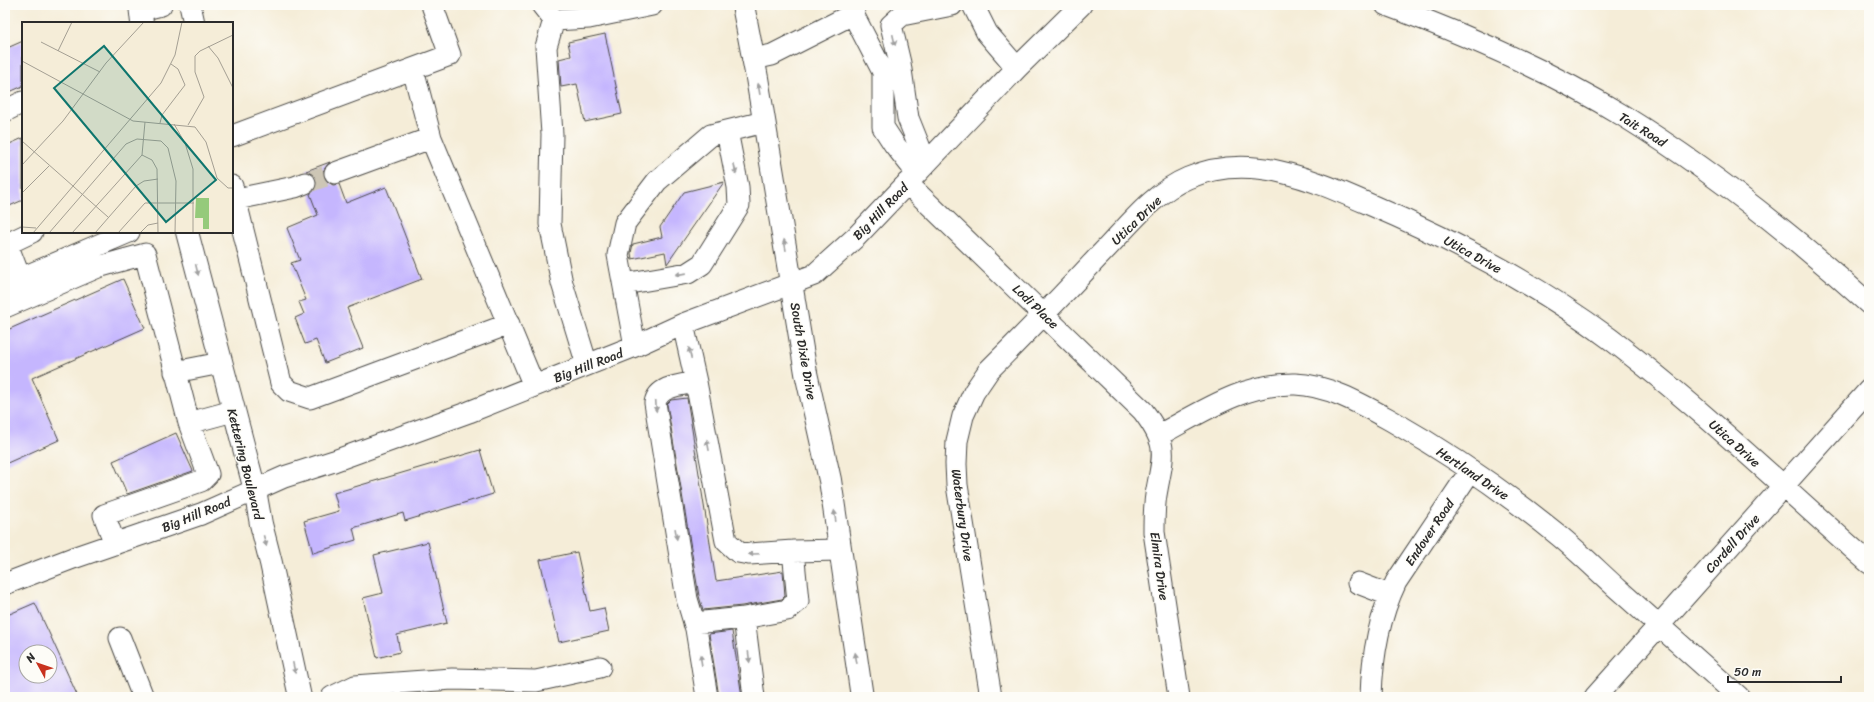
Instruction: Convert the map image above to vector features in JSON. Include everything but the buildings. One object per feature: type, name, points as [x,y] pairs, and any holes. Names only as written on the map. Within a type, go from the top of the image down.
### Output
[{"type":"main road","name":"South Dixie Drive","points":[[743,5],[792,283],[806,372],[830,480],[862,697]]},
{"type":"main road","name":"Kettering Boulevard","points":[[187,233],[220,363],[255,490],[260,524],[271,563],[300,697]]},
{"type":"street","points":[[190,5],[194,22]]},
{"type":"street","points":[[233,136],[450,55],[432,5]]},
{"type":"street","points":[[587,365],[562,283],[550,224],[552,134],[546,47],[548,12],[589,18],[652,5]]},
{"type":"street","points":[[917,173],[900,63],[891,25],[902,15],[952,5]]},
{"type":"street","points":[[973,5],[987,33],[1017,68]]},
{"type":"street","name":"Big Hill Road","points":[[5,584],[204,513],[284,477],[334,461],[436,424],[635,346],[683,324],[814,275],[856,237],[1017,68],[1081,5]]},
{"type":"street","name":"Tait Road","points":[[1386,5],[1450,29],[1513,58],[1541,71],[1621,114],[1672,147],[1737,194],[1800,243],[1869,304]]},
{"type":"street","points":[[753,59],[772,55],[854,9]]},
{"type":"street","name":"Lodi Place","points":[[854,9],[883,72],[883,127],[894,144],[917,173],[1044,314],[1143,411],[1159,435]]},
{"type":"street","points":[[413,69],[431,138],[534,386]]},
{"type":"street","points":[[5,111],[22,102]]},
{"type":"street","points":[[635,346],[618,255],[625,223],[657,181],[711,135],[764,122]]},
{"type":"street","points":[[624,284],[688,273],[702,264],[739,205],[738,187],[727,131]]},
{"type":"street","points":[[334,173],[431,138]]},
{"type":"street","name":"Utica Drive","points":[[1044,314],[1151,202],[1187,178],[1211,170],[1236,166],[1256,167],[1284,172],[1351,196],[1427,229],[1485,260],[1545,295],[1606,337],[1666,382],[1869,563]]},
{"type":"street","points":[[305,183],[295,187],[233,195],[281,383],[289,391],[310,398],[509,324]]},
{"type":"street","points":[[30,233],[8,244],[12,282],[53,264],[95,239],[125,234],[129,258]]},
{"type":"street","points":[[5,308],[98,267],[145,254],[188,423],[208,474],[200,481],[193,484],[104,515],[115,544]]},
{"type":"street","points":[[53,264],[62,283]]},
{"type":"street","name":"Waterbury Drive","points":[[990,697],[957,485],[957,441],[963,416],[978,386],[989,370],[1044,314]]},
{"type":"street","points":[[683,324],[696,382],[726,541],[738,552],[749,554],[840,550]]},
{"type":"street","points":[[175,372],[220,363]]},
{"type":"street","points":[[696,382],[662,391],[656,396],[655,403],[687,598],[694,623],[707,697]]},
{"type":"street","name":"Hertland Drive","points":[[1159,435],[1235,395],[1253,389],[1271,385],[1296,384],[1332,392],[1371,410],[1418,436],[1471,470],[1558,534],[1739,697]]},
{"type":"street","name":"Cordell Drive","points":[[1595,697],[1869,390]]},
{"type":"street","points":[[188,423],[233,411]]},
{"type":"street","name":"Elmira Drive","points":[[1159,435],[1163,464],[1154,506],[1154,532],[1179,697]]},
{"type":"street","name":"Endover Road","points":[[1371,697],[1372,678],[1379,631],[1390,595],[1396,582],[1471,470]]},
{"type":"street","points":[[193,484],[204,513]]},
{"type":"street","points":[[694,623],[744,618],[787,610],[798,601],[793,551]]},
{"type":"street","points":[[1358,583],[1390,595]]},
{"type":"street","points":[[744,618],[754,697]]},
{"type":"street","points":[[120,638],[143,697]]},
{"type":"street","points":[[332,697],[355,686],[452,679],[536,681],[600,667]]},
{"type":"tunnel","points":[[305,183],[335,173]]}]
